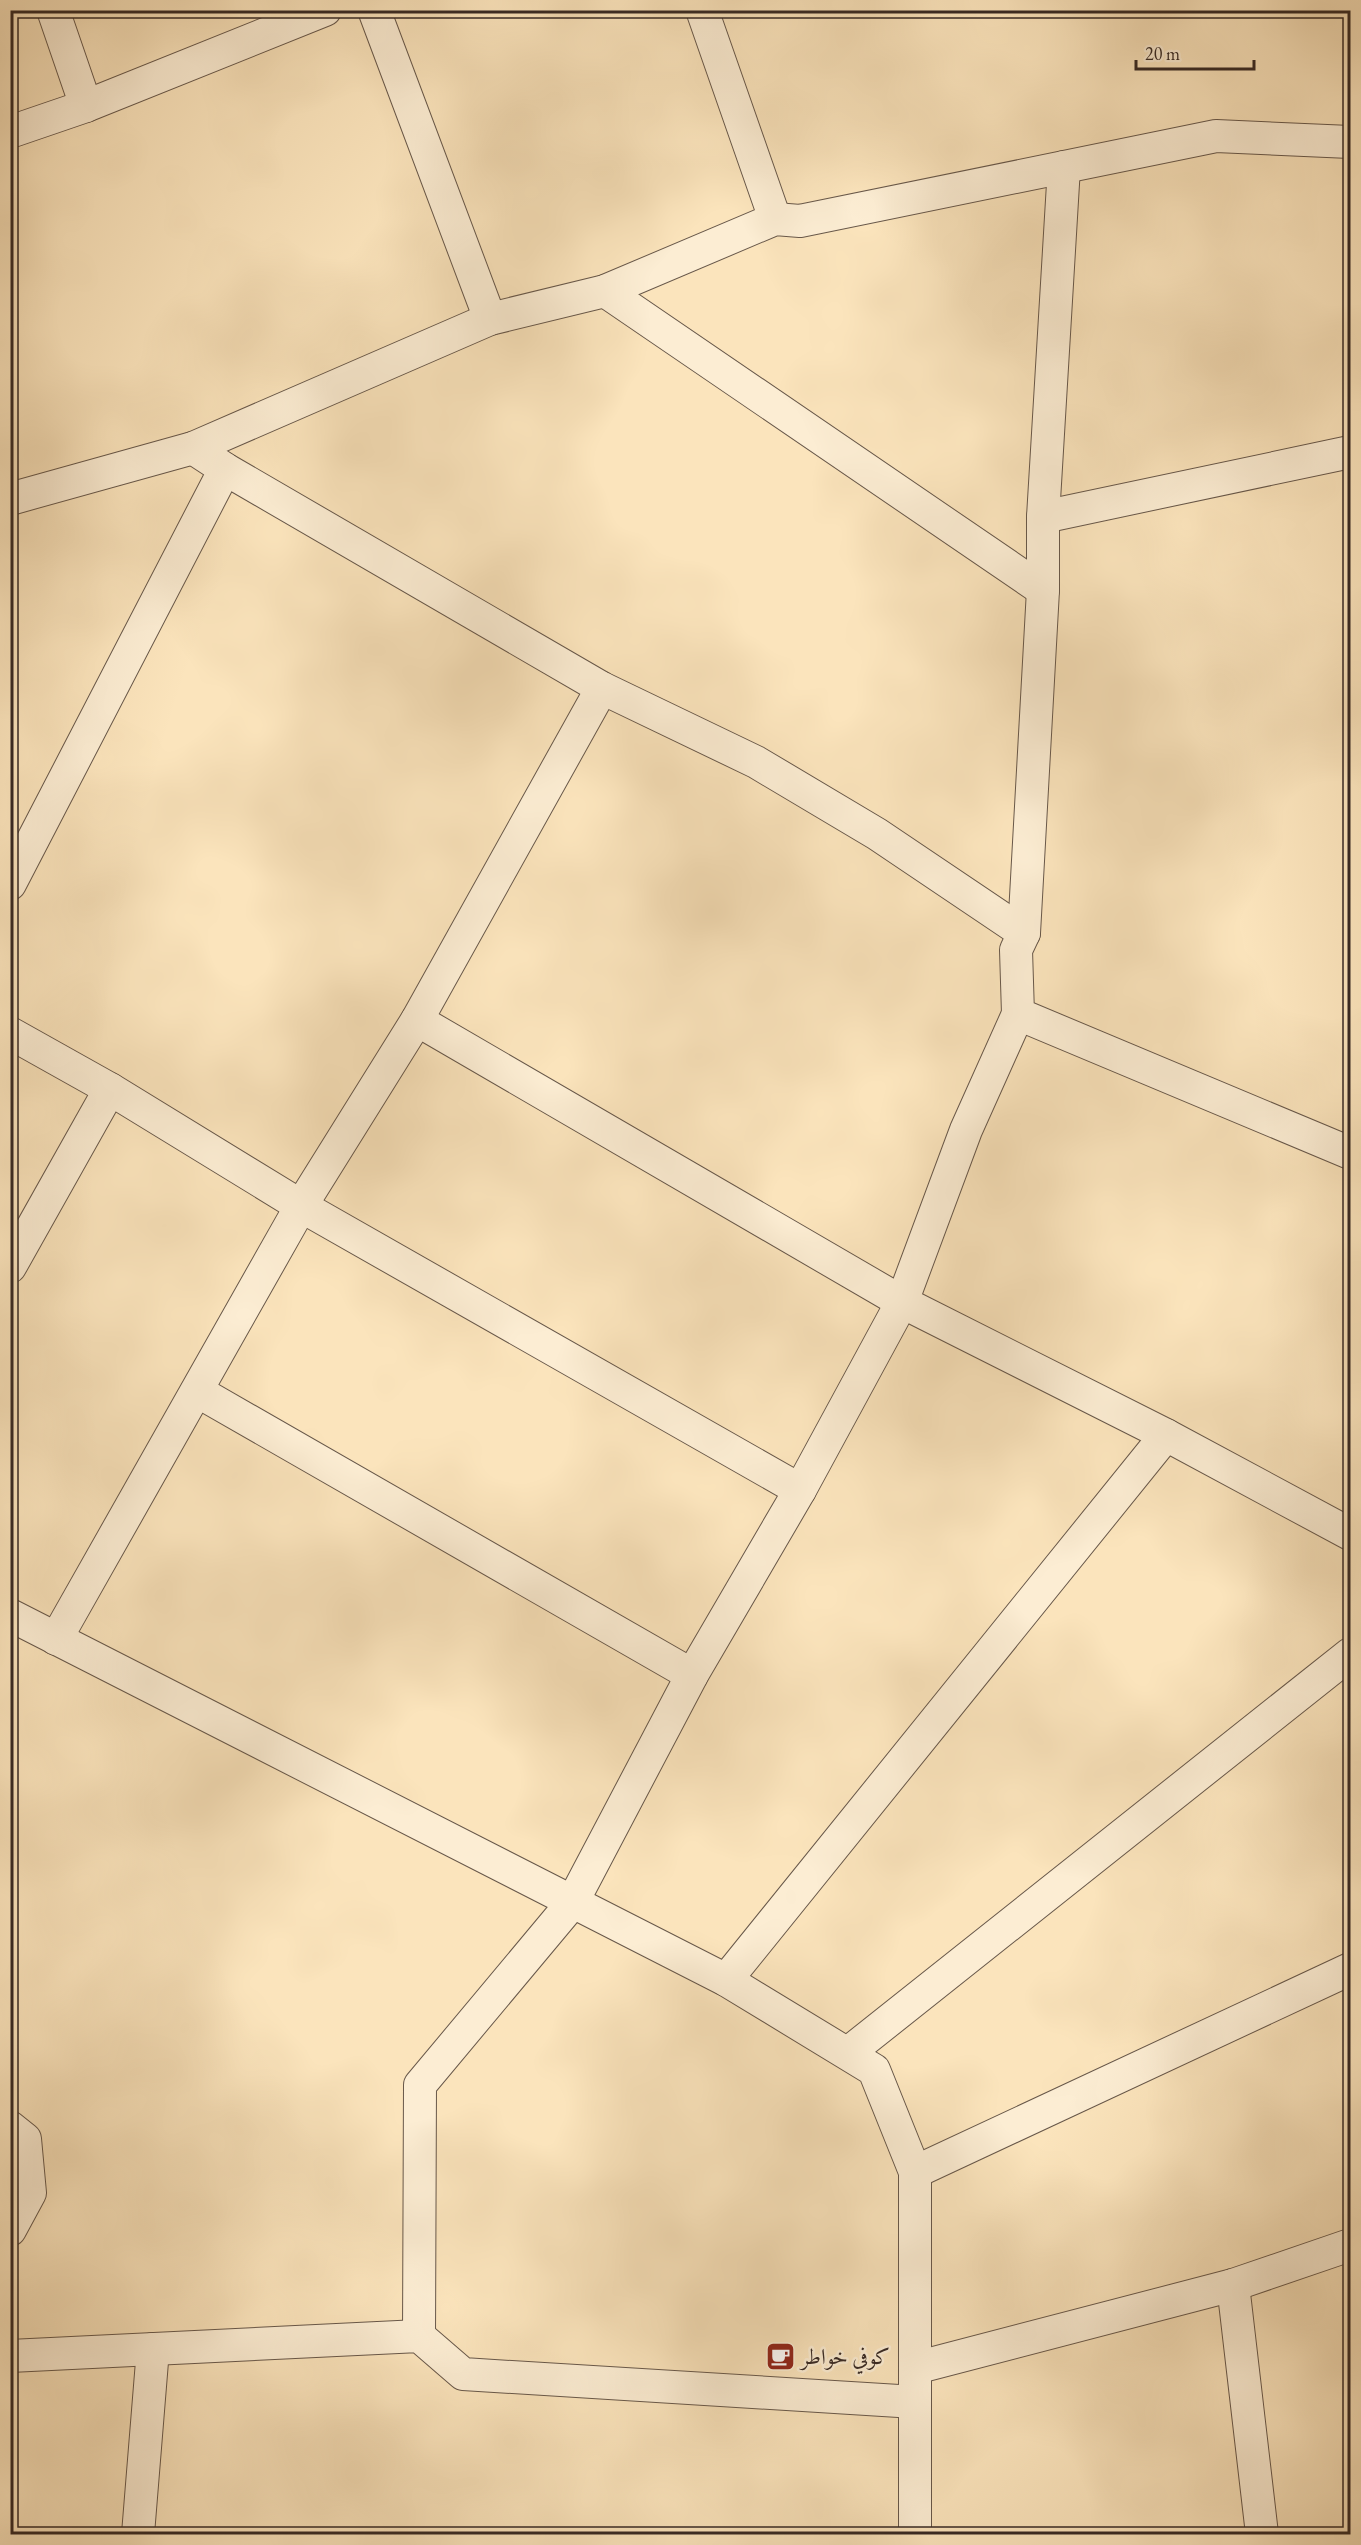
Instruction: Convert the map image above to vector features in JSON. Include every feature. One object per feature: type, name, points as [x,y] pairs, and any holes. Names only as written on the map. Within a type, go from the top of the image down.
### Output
[{"type":"street","points":[[53,10],[86,106]]},
{"type":"street","points":[[10,132],[86,106],[325,10]]},
{"type":"street","points":[[374,10],[490,319]]},
{"type":"street","points":[[702,10],[775,219]]},
{"type":"street","points":[[10,499],[193,448],[490,319],[605,291],[775,219],[800,221],[1216,136],[1350,142]]},
{"type":"street","points":[[419,2336],[420,2085],[572,1902],[692,1675],[800,1490],[902,1302],[966,1130],[1018,1014],[1016,950],[1024,933],[1043,590],[1043,517],[1064,167]]},
{"type":"street","points":[[605,291],[1043,590]]},
{"type":"street","points":[[193,448],[225,469],[603,688],[756,762],[877,834],[1024,933]]},
{"type":"street","points":[[1043,517],[1350,452]]},
{"type":"street","points":[[10,884],[225,469]]},
{"type":"street","points":[[56,1639],[301,1206],[417,1020],[603,688]]},
{"type":"street","points":[[1018,1014],[1350,1153]]},
{"type":"street","points":[[417,1020],[902,1302],[1166,1435],[1350,1534]]},
{"type":"street","points":[[10,1033],[110,1089],[301,1206],[800,1490]]},
{"type":"street","points":[[10,1267],[110,1089]]},
{"type":"street","points":[[197,1391],[692,1675]]},
{"type":"street","points":[[726,1980],[1166,1435]]},
{"type":"street","points":[[10,1615],[726,1980],[874,2070],[915,2172],[915,2535]]},
{"type":"street","points":[[848,2053],[1350,1654]]},
{"type":"street","points":[[915,2172],[1350,1969]]},
{"type":"street","points":[[10,2127],[26,2139],[30,2193],[10,2230]]},
{"type":"street","points":[[915,2368],[1233,2285],[1350,2245]]},
{"type":"street","points":[[1233,2285],[1261,2534]]},
{"type":"street","points":[[10,2356],[419,2336],[463,2374],[915,2402]]},
{"type":"street","points":[[138,2535],[153,2349]]},
{"type":"place","name":"كوفي خواطر","points":[[780,2356]]}]
